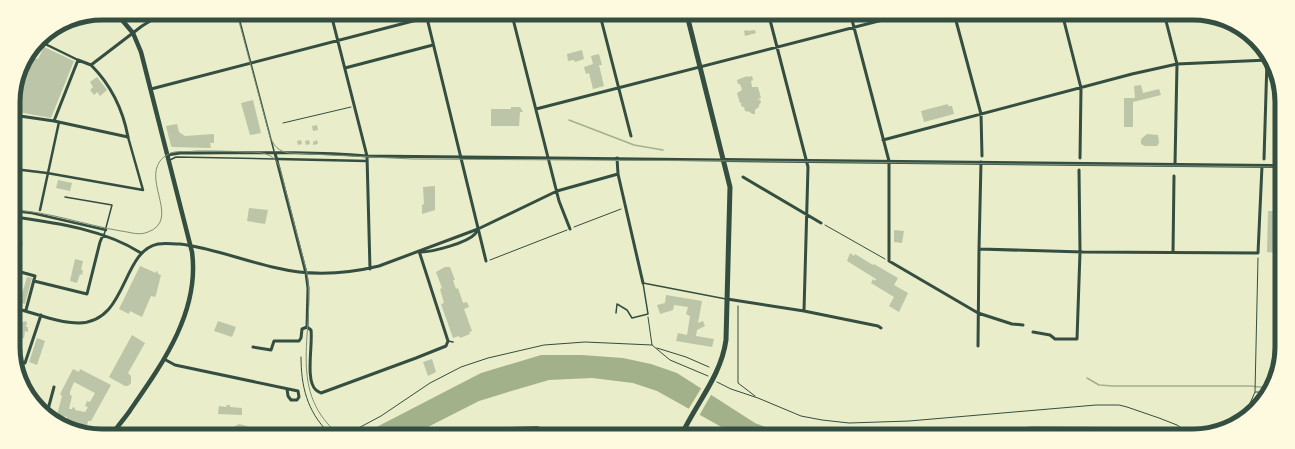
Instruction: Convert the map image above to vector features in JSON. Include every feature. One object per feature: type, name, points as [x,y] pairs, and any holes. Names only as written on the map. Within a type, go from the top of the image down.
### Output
[{"type":"main road","points":[[116,429],[137,401],[175,340],[183,322],[190,298],[193,262],[141,52],[133,33],[122,20]]},
{"type":"main road","points":[[684,429],[720,367],[724,355],[726,340],[730,187],[688,20]]},
{"type":"main road","points":[[120,429],[121,423]]},
{"type":"street","points":[[91,65],[152,20]]},
{"type":"street","points":[[333,20],[367,156],[370,268]]},
{"type":"street","points":[[151,89],[338,41],[412,20]]},
{"type":"street","points":[[427,20],[486,261]]},
{"type":"street","points":[[513,20],[559,201],[570,228]]},
{"type":"street","points":[[601,20],[631,136]]},
{"type":"street","points":[[770,20],[808,167],[804,311]]},
{"type":"street","points":[[852,20],[889,161],[888,261],[978,313],[1023,326]]},
{"type":"street","points":[[536,109],[882,20]]},
{"type":"street","points":[[956,20],[981,114],[982,156]]},
{"type":"street","points":[[1064,20],[1081,88],[1080,158]]},
{"type":"street","points":[[1166,20],[1177,64],[1175,164]]},
{"type":"street","points":[[20,170],[143,190],[127,129],[117,102],[110,89],[91,65],[44,44]]},
{"type":"street","points":[[345,68],[434,45]]},
{"type":"street","points":[[54,121],[78,60]]},
{"type":"street","points":[[883,140],[1177,64],[1263,60]]},
{"type":"street","points":[[1264,159],[1267,66]]},
{"type":"street","points":[[20,116],[54,121],[128,137]]},
{"type":"street","points":[[40,210],[59,122]]},
{"type":"street","points":[[167,155],[180,153],[275,153],[367,156],[1275,166]]},
{"type":"street","points":[[275,153],[306,273],[308,288],[307,327],[311,330],[312,338],[310,372],[315,390],[321,393],[446,346],[448,341],[419,251]]},
{"type":"street","points":[[617,158],[618,174],[643,283]]},
{"type":"street","points":[[277,159],[367,161]]},
{"type":"street","points":[[978,346],[982,162]]},
{"type":"street","points":[[979,249],[1080,252],[1258,253],[1262,166]]},
{"type":"street","points":[[1033,332],[1050,335],[1056,339],[1077,339],[1080,252],[1079,170]]},
{"type":"street","points":[[20,309],[66,322],[80,323],[95,320],[107,312],[141,253],[146,248],[157,244],[169,243],[190,245],[277,269],[306,273],[344,272],[379,266],[478,229],[557,191],[618,174]]},
{"type":"street","points":[[1173,253],[1174,176]]},
{"type":"street","points":[[743,177],[798,208],[821,223]]},
{"type":"street","points":[[20,212],[39,214],[106,230]]},
{"type":"street","points":[[20,218],[63,225],[103,235],[123,243],[141,253]]},
{"type":"street","points":[[419,251],[428,252],[453,245],[474,235],[478,229]]},
{"type":"street","points":[[34,281],[87,294],[103,235]]},
{"type":"street","points":[[20,272],[35,276],[26,310]]},
{"type":"street","points":[[727,300],[804,311],[878,326],[881,328]]},
{"type":"street","points":[[22,362],[25,363],[41,315]]},
{"type":"street","points":[[253,347],[271,350],[274,341],[299,341],[301,338],[302,329],[307,327]]},
{"type":"street","points":[[164,359],[174,365],[298,390],[300,397],[297,400],[291,400],[288,396],[287,389]]},
{"type":"street","points":[[48,409],[54,387]]},
{"type":"lane","points":[[240,20],[275,153]]},
{"type":"lane","points":[[168,161],[176,157],[277,159]]},
{"type":"lane","points":[[65,197],[112,205],[106,230],[103,235]]},
{"type":"lane","points":[[616,313],[617,304],[627,310],[632,318],[648,314],[643,283],[727,300]]},
{"type":"lane","points":[[448,341],[453,342]]},
{"type":"lane","points":[[499,429],[538,427],[542,429]]},
{"type":"path","points":[[283,123],[354,106]]},
{"type":"path","points":[[486,261],[625,207]]},
{"type":"path","points":[[821,223],[888,261]]},
{"type":"path","points":[[1248,408],[1255,392],[1258,253]]},
{"type":"path","points":[[738,301],[738,383],[758,398]]},
{"type":"path","points":[[648,314],[652,345]]},
{"type":"path","points":[[357,429],[381,416],[430,384],[461,367],[488,358],[544,345],[584,342],[652,345],[670,360],[710,378]]},
{"type":"path","points":[[656,348],[686,357],[709,367]]},
{"type":"path","points":[[301,357],[302,386],[309,407],[325,429]]},
{"type":"path","points":[[715,380],[731,389],[802,416],[849,423],[909,422],[1096,405],[1119,405],[1159,418],[1183,429]]},
{"type":"path","points":[[1255,392],[1262,392]]},
{"type":"shaded area","points":[[541,355],[582,355],[623,358],[651,364],[677,373],[755,423],[770,429],[725,429],[657,391],[633,383],[592,378],[549,380],[479,401],[424,429],[373,429],[481,373]]},
{"type":"shaded area","points":[[1034,426],[1112,427],[1118,429],[1008,429]]},
{"type":"pier","points":[[702,387],[712,393],[699,416],[688,410]]},
{"type":"building","points":[[755,30],[756,33],[745,36],[744,31]]},
{"type":"building","points":[[44,47],[74,61],[51,118],[20,112],[20,96],[26,70],[34,57],[38,59]]},
{"type":"building","points":[[582,50],[584,59],[575,62],[574,60],[568,61],[567,54]]},
{"type":"building","points":[[599,54],[602,65],[599,65],[604,86],[593,89],[589,73],[586,74],[584,67],[593,64],[591,56]]},
{"type":"building","points":[[747,76],[752,76],[752,87],[758,87],[761,98],[758,99],[761,102],[759,107],[755,110],[755,114],[745,111],[744,107],[742,107],[742,103],[740,103],[737,93],[742,90],[737,80]]},
{"type":"building","points":[[97,77],[107,90],[100,96],[97,92],[94,95],[90,90],[93,87],[90,82]]},
{"type":"building","points":[[1141,85],[1143,93],[1159,89],[1161,95],[1133,102],[1133,127],[1124,127],[1124,98],[1135,98],[1134,86]]},
{"type":"building","points":[[253,100],[261,133],[250,135],[241,103]]},
{"type":"building","points":[[948,104],[948,106],[952,106],[954,114],[924,122],[921,111]]},
{"type":"building","points":[[511,107],[520,107],[523,112],[520,112],[519,126],[491,126],[491,109],[511,109]]},
{"type":"building","points":[[177,124],[179,132],[185,136],[214,134],[214,143],[210,143],[211,148],[171,146],[166,126]]},
{"type":"building","points":[[317,125],[318,130],[313,131],[312,126]]},
{"type":"building","points":[[1147,134],[1158,135],[1159,143],[1157,146],[1145,146],[1141,144],[1141,139]]},
{"type":"building","points":[[301,140],[302,144],[298,145],[297,141]]},
{"type":"building","points":[[309,140],[310,144],[306,145],[305,141]]},
{"type":"building","points":[[317,140],[318,144],[313,145],[313,142]]},
{"type":"building","points":[[58,180],[72,183],[70,191],[56,188]]},
{"type":"building","points":[[435,186],[435,210],[422,214],[422,205],[424,204],[423,187]]},
{"type":"building","points":[[249,208],[268,210],[265,224],[247,221]]},
{"type":"building","points":[[1268,211],[1275,211],[1275,253],[1267,252]]},
{"type":"building","points":[[894,230],[904,231],[902,243],[894,242]]},
{"type":"building","points":[[20,240],[23,242],[20,254]]},
{"type":"building","points":[[850,253],[854,256],[855,254],[898,278],[894,285],[908,293],[899,312],[889,306],[894,297],[871,283],[873,279],[875,281],[876,279],[847,261]]},
{"type":"building","points":[[75,259],[83,261],[81,270],[83,270],[82,275],[80,274],[77,283],[70,281]]},
{"type":"building","points":[[140,266],[156,273],[156,271],[161,275],[156,295],[155,297],[151,296],[142,317],[130,311],[129,314],[119,309]]},
{"type":"building","points":[[445,267],[450,267],[455,280],[453,280],[456,289],[458,288],[463,303],[467,302],[469,307],[464,309],[472,331],[469,332],[470,334],[460,338],[459,336],[453,338],[441,304],[444,303],[440,289],[442,288],[436,272]]},
{"type":"building","points":[[27,277],[32,278],[25,304],[20,303],[20,293],[22,294]]},
{"type":"building","points":[[666,295],[702,301],[698,323],[703,321],[705,326],[697,330],[696,336],[714,339],[712,347],[676,341],[678,333],[687,335],[690,316],[686,314],[688,307],[674,305],[673,310],[660,314],[657,305],[665,303]]},
{"type":"building","points":[[20,321],[26,321],[28,332],[25,331],[24,338],[20,339]]},
{"type":"building","points":[[218,321],[236,327],[232,337],[214,331]]},
{"type":"building","points":[[132,335],[145,343],[128,373],[131,376],[131,383],[128,386],[125,386],[109,377]]},
{"type":"building","points":[[37,338],[45,341],[37,365],[29,362]]},
{"type":"building","points":[[432,359],[436,372],[428,376],[423,362]]},
{"type":"building","points":[[73,369],[79,372],[80,369],[111,385],[91,421],[88,421],[87,427],[70,423],[66,421],[67,417],[57,415],[62,396],[60,394]],"holes":[[[74,382],[95,393],[90,402],[87,401],[85,406],[88,407],[85,412],[75,410],[73,407],[72,409],[69,409],[72,396],[70,395],[70,392]]]},
{"type":"building","points":[[227,405],[230,405],[230,407],[242,408],[242,415],[218,414],[219,406],[226,407]]},
{"type":"building","points":[[239,424],[247,426],[248,429],[234,429],[235,426]]},
{"type":"waterway","points":[[569,120],[634,145],[663,150]]},
{"type":"waterway","points":[[1087,378],[1099,385],[1113,386],[1251,386],[1264,388]]},
{"type":"tram line","points":[[239,20],[270,137],[277,148],[289,153],[412,159],[1275,167]]},
{"type":"tram line","points":[[20,210],[41,213],[131,233],[145,233],[157,226],[161,219],[162,210],[156,180],[156,170],[160,161],[167,155],[173,152],[215,151],[256,152],[270,156],[280,168],[307,273],[309,294],[306,357],[307,377],[312,396],[321,415],[333,429]]}]
